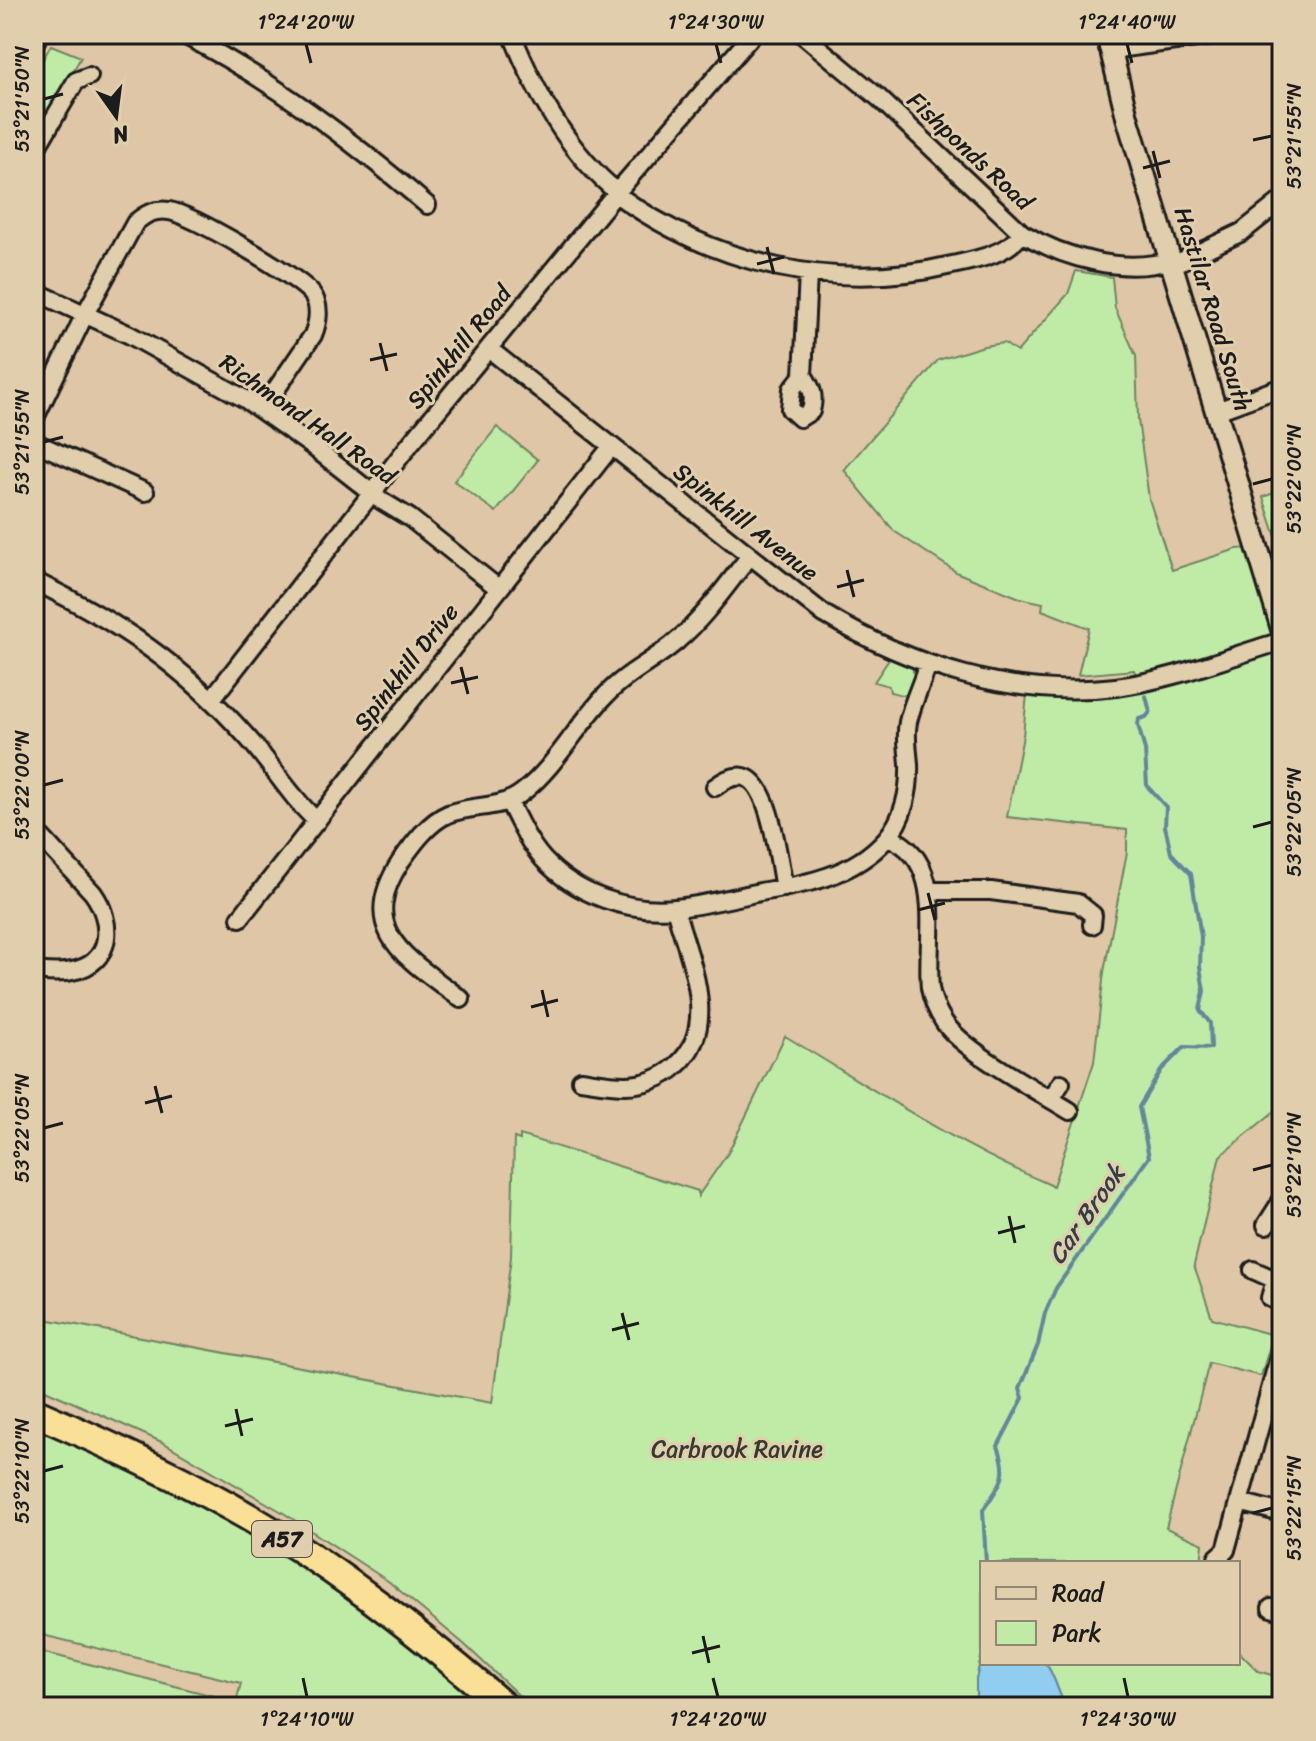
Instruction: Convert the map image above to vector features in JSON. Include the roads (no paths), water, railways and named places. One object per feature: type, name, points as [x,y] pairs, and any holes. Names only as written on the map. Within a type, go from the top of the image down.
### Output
[{"type":"highway","name":"A57","points":[[34,1412],[126,1451],[253,1519],[365,1595],[440,1651],[505,1707]]},
{"type":"street","points":[[182,34],[257,75],[316,115],[427,205]]},
{"type":"street","points":[[512,34],[554,118],[582,157],[617,193],[685,235],[730,255],[808,274],[855,276],[922,272],[1008,248],[1022,233]]},
{"type":"street","name":"Spinkhill Road","points":[[211,700],[489,349],[753,34]]},
{"type":"street","name":"Fishponds Road","points":[[802,34],[879,98],[1022,233],[1077,257],[1145,265],[1172,262],[1242,232],[1282,200]]},
{"type":"street","points":[[1108,41],[1211,34]]},
{"type":"street","name":"Hastilar Road South","points":[[1108,41],[1127,117],[1282,629]]},
{"type":"street","points":[[34,152],[76,81],[89,76]]},
{"type":"street","points":[[34,420],[85,314],[135,223],[145,214],[157,211],[179,214],[244,249],[298,282],[311,294],[318,313],[313,335],[262,410]]},
{"type":"street","points":[[803,375],[808,274]]},
{"type":"street","name":"Richmond Hall Road","points":[[34,291],[182,362],[262,410],[373,494],[410,518],[498,588]]},
{"type":"street","name":"Spinkhill Avenue","points":[[489,349],[824,614],[863,637],[928,664],[974,678],[1011,684],[1115,687],[1282,641]]},
{"type":"street","points":[[1217,411],[1282,387]]},
{"type":"street","points":[[34,442],[145,492]]},
{"type":"street","name":"Spinkhill Drive","points":[[240,918],[611,447]]},
{"type":"street","points":[[461,999],[409,959],[393,941],[383,921],[382,898],[388,881],[425,831],[447,814],[509,802],[523,793],[617,683],[677,642],[699,620],[750,556]]},
{"type":"street","points":[[34,581],[131,633],[172,665],[247,737],[317,821]]},
{"type":"street","points":[[509,802],[531,844],[544,861],[589,893],[640,908],[675,908],[784,888],[840,874],[858,864],[888,837],[898,820],[907,794],[908,721],[928,664]]},
{"type":"street","points":[[715,787],[740,776],[749,778],[758,787],[767,804],[784,888]]},
{"type":"street","points":[[34,829],[93,893],[101,904],[107,922],[103,949],[84,967],[61,973],[34,971]]},
{"type":"street","points":[[888,837],[906,847],[916,858],[928,891],[930,986],[935,1006],[956,1036],[1070,1111]]},
{"type":"street","points":[[928,891],[991,891],[1078,903],[1093,915],[1092,925]]},
{"type":"street","points":[[581,1080],[623,1085],[655,1079],[686,1057],[695,1042],[699,1024],[698,991],[675,908]]},
{"type":"street","points":[[1051,1099],[1061,1083]]},
{"type":"street","points":[[1266,1225],[1281,1203]]},
{"type":"street","points":[[1253,1270],[1279,1282],[1270,1298],[1281,1303]]},
{"type":"street","points":[[1217,1558],[1226,1550],[1282,1346]]},
{"type":"street","points":[[1239,1502],[1282,1513]]},
{"type":"water","points":[[980,1662],[980,1665],[1046,1665],[1066,1707],[976,1707],[976,1679]]},
{"type":"waterway","name":"Car Brook","points":[[986,1561],[983,1510],[1003,1473],[998,1446],[1023,1398],[1020,1388],[1038,1345],[1045,1313],[1056,1288],[1149,1157],[1139,1107],[1162,1069],[1184,1047],[1211,1048],[1210,1023],[1200,1010],[1204,991],[1200,967],[1201,937],[1191,874],[1171,853],[1165,826],[1166,807],[1147,786],[1145,750],[1138,725],[1139,719],[1150,712],[1146,696]]},
{"type":"park label","name":"Carbrook Ravine","points":[[737,1449]]}]
